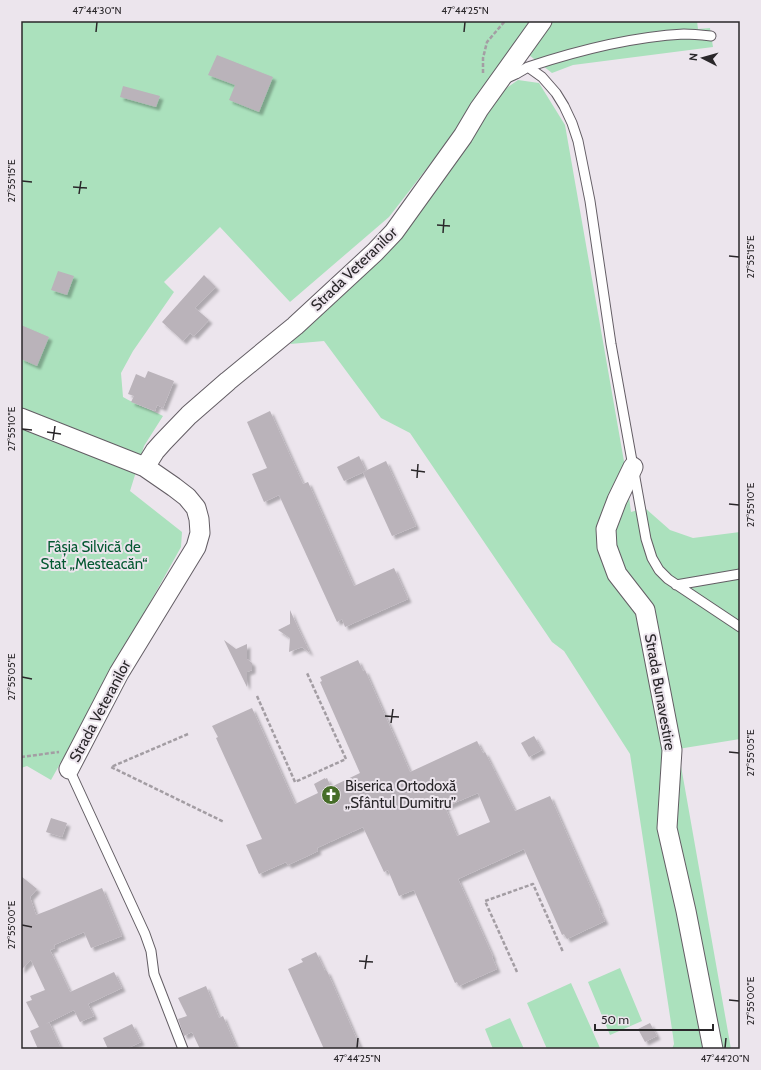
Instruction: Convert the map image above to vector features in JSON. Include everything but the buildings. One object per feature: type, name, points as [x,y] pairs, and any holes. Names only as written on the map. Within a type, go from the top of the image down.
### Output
[{"type":"street","name":"Strada Veteranilor","points":[[145,467],[155,451],[189,415],[295,326],[375,252],[394,232],[463,136],[479,109],[491,80],[542,21]]},
{"type":"street","name":"Strada Veteranilor","points":[[21,418],[145,467],[187,497],[196,508],[199,519],[200,533],[196,546],[119,673],[69,769]]},
{"type":"street","name":"Strada Bunavestire","points":[[633,467],[617,500],[606,529],[607,547],[617,574],[645,610],[672,750],[667,828],[686,912],[713,1049]]},
{"type":"lane","points":[[491,80],[516,74],[528,67],[602,45],[640,38],[685,34],[711,36]]},
{"type":"lane","points":[[528,67],[542,77],[556,93],[572,123],[578,141],[590,201],[611,344],[645,532],[652,558],[659,570],[668,579],[740,627]]},
{"type":"lane","points":[[676,585],[740,574]]},
{"type":"lane","name":"Strada Veteranilor","points":[[69,769],[152,951],[154,974],[183,1049]]},
{"type":"path","points":[[491,80],[483,58],[487,42],[505,21]]},
{"type":"path","points":[[257,696],[295,782],[346,759],[307,672]]},
{"type":"path","points":[[188,734],[111,767],[224,822]]},
{"type":"path","points":[[21,757],[79,750]]},
{"type":"path","points":[[517,972],[485,901],[533,884],[563,952]]},
{"type":"green space","name":"Fâșia Silvică de Stat „Mesteacăn“","points":[[21,21],[533,21],[462,123],[389,217],[290,302],[220,227],[164,282],[174,292],[133,351],[121,373],[123,397],[163,416],[144,446],[130,491],[182,532],[181,547],[51,780],[27,766],[21,768]]},
{"type":"green space","points":[[552,21],[697,21],[698,29],[710,28],[713,47],[573,65],[552,73],[529,55]]},
{"type":"green space","points":[[518,80],[539,83],[565,125],[625,467],[631,512],[645,508],[670,530],[693,538],[740,532],[740,739],[678,749],[731,1049],[672,1049],[674,1044],[673,1036],[630,754],[564,651],[552,642],[410,433],[381,418],[324,341],[290,344],[401,236],[502,91]]},
{"type":"green space","points":[[620,968],[642,1021],[610,1035],[588,982]]},
{"type":"green space","points":[[571,983],[600,1048],[598,1049],[547,1049],[527,1003]]},
{"type":"green space","points":[[510,1018],[524,1049],[493,1049],[485,1029]]},
{"type":"place","name":"Biserica Ortodoxă „Sfântul Dumitru”","points":[[331,795]]}]
